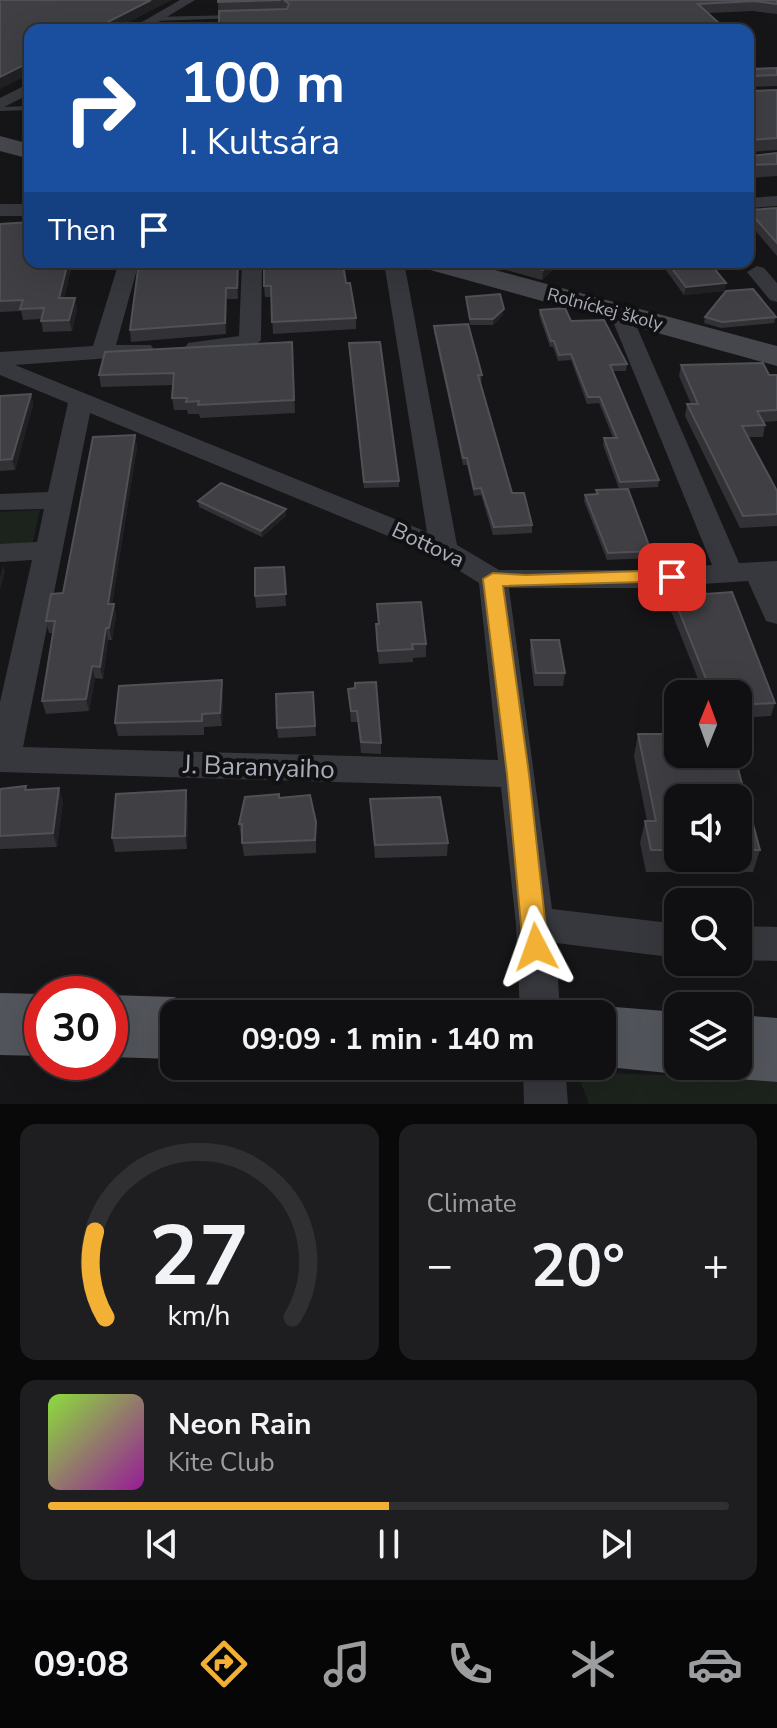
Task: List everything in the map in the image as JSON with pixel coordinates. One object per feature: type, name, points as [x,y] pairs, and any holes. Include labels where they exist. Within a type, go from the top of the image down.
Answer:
[{"type":"main road","points":[[0,143],[24,150]]},
{"type":"main road","name":"Roľníckej školy","points":[[455,268],[777,356]]},
{"type":"main road","points":[[128,1027],[160,1028]]},
{"type":"main road","points":[[616,1038],[664,1040]]},
{"type":"main road","points":[[752,1041],[777,1042]]},
{"type":"main road","points":[[752,1048],[777,1050]]},
{"type":"street","points":[[145,24],[189,0]]},
{"type":"street","points":[[0,106],[24,92]]},
{"type":"street","points":[[754,203],[777,201]]},
{"type":"street","points":[[0,210],[24,210]]},
{"type":"street","points":[[103,352],[127,268]]},
{"type":"street","points":[[0,359],[231,346],[250,340],[252,268]]},
{"type":"street","points":[[395,268],[444,549]]},
{"type":"street","points":[[757,272],[777,296]]},
{"type":"street","points":[[621,314],[729,572]]},
{"type":"street","name":"Bottova","points":[[0,367],[444,549],[493,579]]},
{"type":"street","points":[[2,759],[81,399]]},
{"type":"street","points":[[0,502],[59,500]]},
{"type":"street","points":[[0,553],[49,550]]},
{"type":"street","points":[[539,1000],[535,924],[493,579],[643,579],[768,570],[777,614]]},
{"type":"street","name":"J. Baranyaiho","points":[[2,759],[518,774]]},
{"type":"street","points":[[535,924],[664,939]]},
{"type":"street","points":[[752,943],[777,944]]},
{"type":"street","points":[[545,1080],[546,1104]]},
{"type":"lane","points":[[154,19],[241,17]]},
{"type":"lane","points":[[0,106],[24,108]]},
{"type":"shaded area","points":[[40,510],[32,545],[0,546],[0,512]]},
{"type":"shaded area","points":[[616,1073],[664,1075],[664,1080],[777,1079],[777,1104],[589,1104],[580,1080],[616,1080]]},
{"type":"building","points":[[0,0],[151,0],[104,24],[24,24],[24,65],[0,77]]},
{"type":"building","points":[[218,0],[281,0],[218,2]]},
{"type":"building","points":[[284,0],[777,0],[777,4],[754,1],[698,4],[720,24],[219,24],[219,11],[287,9],[289,4]]},
{"type":"building","points":[[777,68],[777,75],[754,76],[754,69]]},
{"type":"building","points":[[777,90],[777,138],[754,140],[754,91]]},
{"type":"building","points":[[777,153],[777,164],[754,165],[754,156]]},
{"type":"building","points":[[777,208],[777,243],[754,217],[754,210]]},
{"type":"building","points":[[24,222],[24,268],[66,268],[59,298],[75,298],[69,320],[41,321],[44,308],[20,309],[23,300],[0,301],[0,224]]},
{"type":"building","points":[[138,268],[238,268],[237,288],[226,288],[225,323],[130,330]]},
{"type":"building","points":[[264,268],[344,268],[346,283],[350,283],[356,318],[272,322],[271,286],[264,286]]},
{"type":"building","points":[[672,268],[714,268],[726,283],[686,287]]},
{"type":"building","points":[[753,289],[776,317],[722,322],[705,317],[726,291]]},
{"type":"building","points":[[500,294],[504,309],[493,319],[470,319],[466,297]]},
{"type":"building","points":[[565,308],[571,321],[604,320],[627,364],[610,365],[659,480],[620,482],[604,438],[617,438],[600,397],[588,397],[571,354],[559,355],[540,310]]},
{"type":"building","points":[[468,324],[482,375],[478,375],[512,493],[524,493],[532,525],[494,527],[481,488],[474,489],[467,458],[463,458],[434,326]]},
{"type":"building","points":[[292,342],[294,400],[198,405],[199,401],[186,402],[187,398],[172,398],[174,373],[99,375],[105,352]]},
{"type":"building","points":[[380,342],[399,481],[364,482],[349,343]]},
{"type":"building","points":[[763,363],[769,375],[777,375],[777,410],[757,411],[765,425],[742,426],[777,491],[777,514],[743,516],[687,404],[698,404],[681,365]]},
{"type":"building","points":[[31,394],[12,459],[0,460],[0,396]]},
{"type":"building","points":[[135,435],[108,604],[114,604],[109,628],[106,628],[100,667],[92,666],[86,699],[42,701],[55,621],[46,621],[51,594],[63,593],[93,437]]},
{"type":"building","points":[[221,483],[286,509],[261,531],[198,501]]},
{"type":"building","points":[[628,489],[651,551],[608,553],[585,495],[598,494],[596,490]]},
{"type":"building","points":[[284,567],[286,594],[255,596],[255,568]]},
{"type":"building","points":[[732,592],[775,703],[752,704],[752,680],[706,680],[672,593]]},
{"type":"building","points":[[421,602],[426,644],[412,644],[413,649],[378,651],[377,604]]},
{"type":"building","points":[[531,640],[559,640],[565,673],[536,673]]},
{"type":"building","points":[[222,680],[220,713],[202,714],[202,721],[115,723],[119,686]]},
{"type":"building","points":[[376,682],[381,743],[361,742],[357,711],[351,711],[348,689],[355,688],[355,683]]},
{"type":"building","points":[[313,692],[315,726],[277,728],[276,694]]},
{"type":"building","points":[[638,734],[664,734],[664,768],[738,768],[742,784],[664,784],[664,850],[651,850],[645,821],[656,821]]},
{"type":"building","points":[[26,786],[25,790],[59,788],[53,833],[0,836],[0,789]]},
{"type":"building","points":[[186,790],[185,836],[112,838],[116,794]]},
{"type":"building","points":[[279,794],[279,798],[310,795],[316,822],[315,840],[242,843],[242,824],[239,824],[245,797]]},
{"type":"building","points":[[440,797],[448,843],[375,845],[370,799]]},
{"type":"building","points":[[752,820],[760,850],[752,850]]},
{"type":"route","points":[[536,947],[493,579],[672,577]]}]
